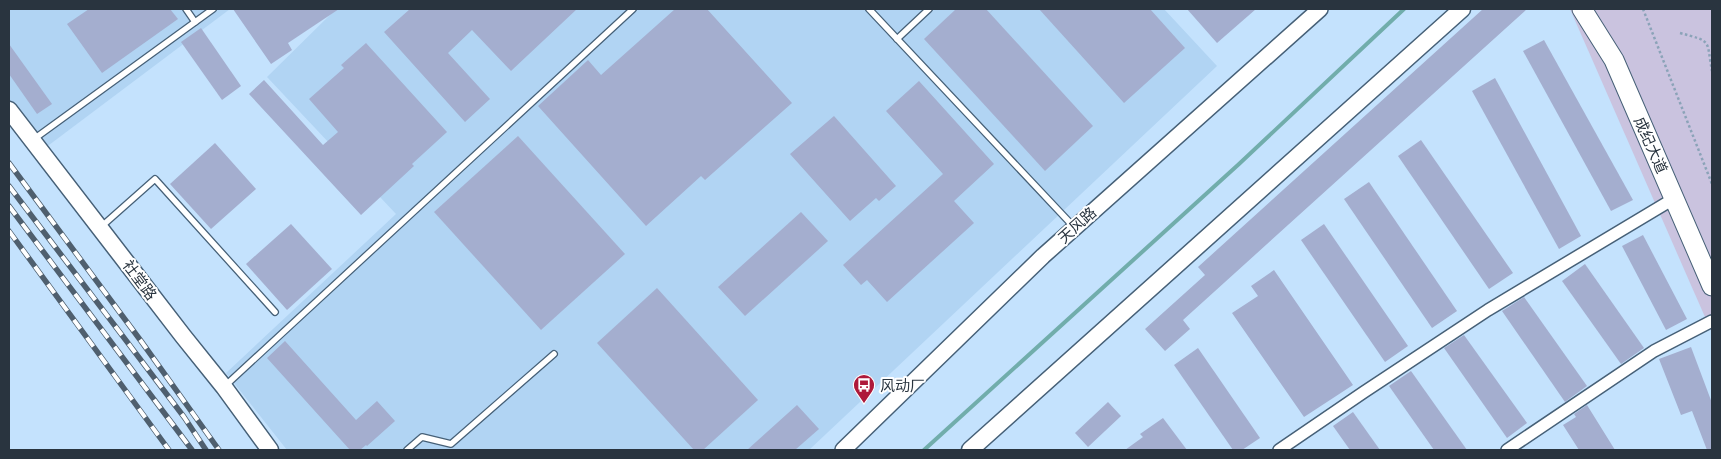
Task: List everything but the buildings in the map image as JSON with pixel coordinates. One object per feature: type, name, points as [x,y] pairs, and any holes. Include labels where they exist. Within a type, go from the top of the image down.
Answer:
[{"type":"main road","points":[[970,450],[1462,9]]},
{"type":"main road","name":"成纪大道","points":[[1582,9],[1614,60],[1712,286]]},
{"type":"main road","name":"社堂路","points":[[9,110],[224,387],[270,450]]},
{"type":"street","name":"天风路","points":[[843,450],[1074,227],[1320,9]]},
{"type":"street","points":[[1279,450],[1488,310],[1674,198]]},
{"type":"street","points":[[1507,450],[1654,351],[1712,320]]},
{"type":"lane","points":[[186,9],[195,22]]},
{"type":"lane","points":[[32,140],[213,9]]},
{"type":"lane","points":[[224,387],[632,9]]},
{"type":"lane","points":[[869,9],[1074,227]]},
{"type":"lane","points":[[897,39],[929,9]]},
{"type":"lane","points":[[100,228],[156,179],[276,312]]},
{"type":"lane","points":[[407,450],[422,437],[452,444],[554,354]]},
{"type":"path","points":[[1644,9],[1712,184]]},
{"type":"path","points":[[1680,33],[1703,39],[1709,47],[1712,71]]},
{"type":"shaded area","points":[[9,9],[230,9],[45,148],[9,99]]},
{"type":"shaded area","points":[[336,9],[1164,9],[1217,66],[809,450],[287,450],[226,373],[396,214],[267,77]]},
{"type":"shaded area","points":[[1570,9],[1712,9],[1712,333]]},
{"type":"waterway","points":[[924,450],[1239,164],[1404,9]]},
{"type":"railway","points":[[9,163],[219,450]]},
{"type":"railway","points":[[9,186],[184,417],[206,450]]},
{"type":"railway","points":[[9,206],[192,450]]},
{"type":"railway","points":[[9,231],[169,450]]},
{"type":"place","name":"风动厂","points":[[864,404]]}]
